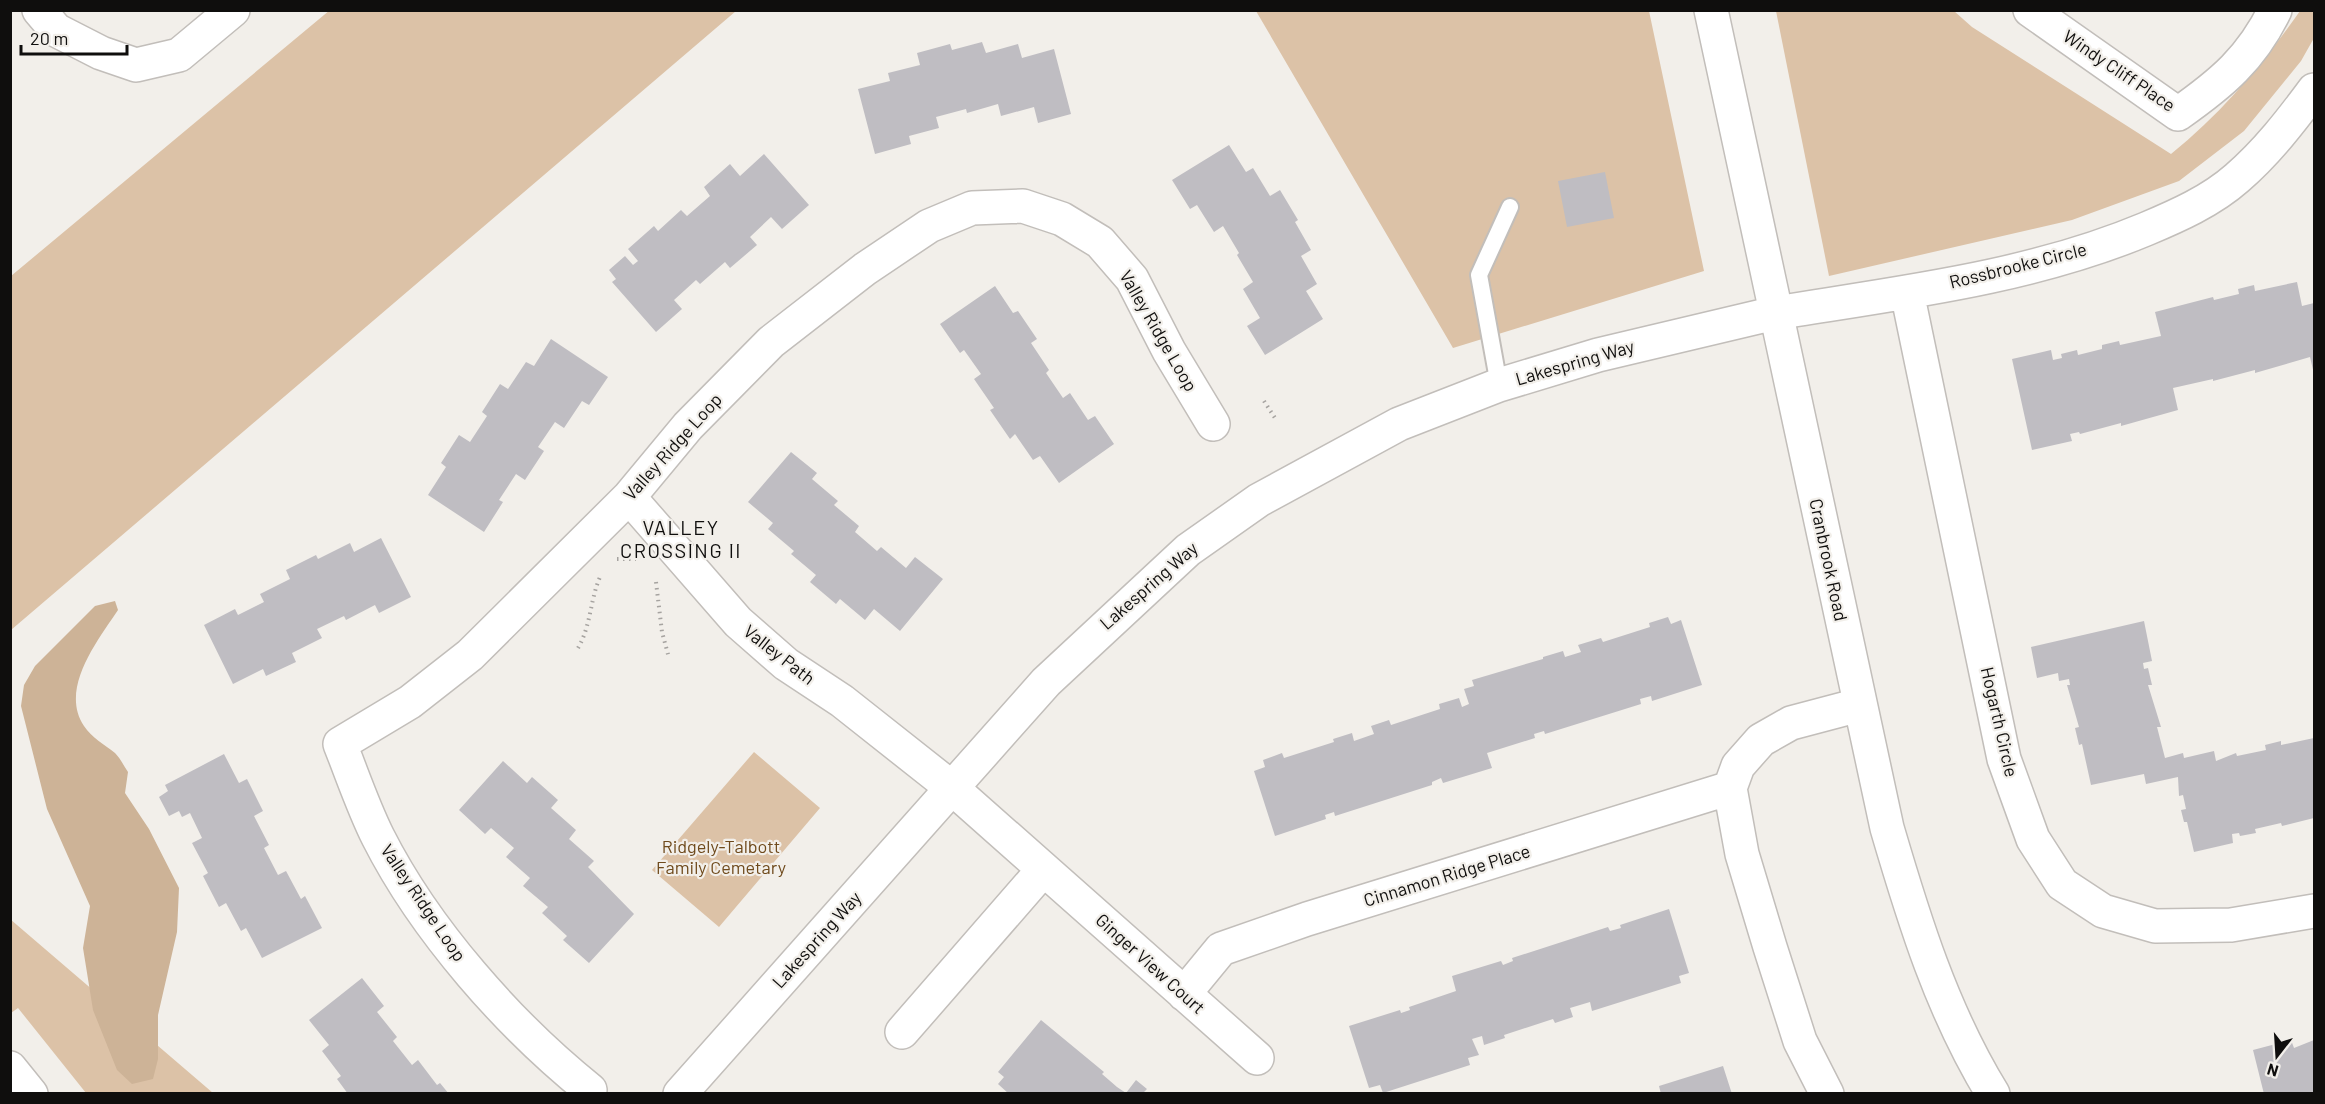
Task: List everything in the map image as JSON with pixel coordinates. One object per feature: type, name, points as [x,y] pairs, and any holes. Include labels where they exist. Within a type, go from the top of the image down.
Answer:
[{"type":"street","points":[[39,10],[56,30],[101,53],[136,65],[179,56],[233,10]]},
{"type":"street","name":"Cranbrook Road","points":[[1711,10],[1887,828],[1926,956],[1952,1018],[1993,1094]]},
{"type":"street","name":"Windy Cliff Place","points":[[2030,10],[2178,114],[2217,86],[2259,41],[2275,10]]},
{"type":"street","name":"Rossbrooke Circle","points":[[1775,313],[1907,292],[2043,264],[2120,240],[2181,214],[2236,179],[2281,134],[2314,90]]},
{"type":"street","name":"Valley Ridge Loop","points":[[590,1090],[492,1000],[427,916],[378,837],[340,744],[410,702],[470,655],[629,497],[688,426],[771,342],[874,263],[930,226],[972,208],[1023,206],[1062,219],[1100,242],[1132,279],[1169,351],[1213,424]]},
{"type":"street","name":"Hogarth Circle","points":[[1907,292],[2004,759],[2032,839],[2062,884],[2103,911],[2155,926],[2231,925],[2314,911]]},
{"type":"street","name":"Lakespring Way","points":[[680,1094],[1046,682],[1188,550],[1259,500],[1399,424],[1499,385],[1598,355],[1775,313]]},
{"type":"street","name":"Valley Path","points":[[629,497],[738,622],[786,664],[842,701],[952,788]]},
{"type":"street","points":[[1827,1094],[1800,1041],[1773,957],[1742,854],[1730,788],[1738,766],[1761,740],[1791,723],[1859,705]]},
{"type":"street","name":"Ginger View Court","points":[[952,788],[1257,1058]]},
{"type":"street","name":"Cinnamon Ridge Place","points":[[1184,994],[1221,949],[1307,919],[1730,788]]},
{"type":"street","points":[[902,1032],[1043,870]]},
{"type":"street","points":[[10,1068],[31,1094]]},
{"type":"lane","points":[[1499,385],[1479,275],[1510,207]]},
{"type":"path","points":[[1264,402],[1277,421]]},
{"type":"path","points":[[612,561],[623,557],[640,562]]},
{"type":"path","points":[[578,648],[586,634],[594,590],[604,569]]},
{"type":"path","points":[[652,573],[669,658]]},
{"type":"green space","points":[[330,10],[736,11],[11,630],[11,276]]},
{"type":"green space","points":[[1256,11],[1649,11],[1704,271],[1453,348]]},
{"type":"green space","points":[[1776,11],[1954,11],[1972,27],[2171,154],[2241,87],[2300,11],[2314,11],[2314,38],[2301,61],[2244,131],[2179,181],[2072,220],[1829,276]]},
{"type":"green space","name":"Ridgely-Talbott Family Cemetary","points":[[754,752],[820,808],[719,927],[652,870]]},
{"type":"green space","points":[[10,919],[213,1093],[86,1093],[18,1008],[11,1013]]},
{"type":"shaded area","points":[[115,601],[118,610],[92,650],[78,681],[77,712],[87,730],[115,753],[128,772],[125,793],[149,829],[179,888],[177,932],[158,1015],[158,1059],[153,1079],[132,1084],[117,1070],[93,1010],[83,948],[90,906],[47,809],[21,706],[24,685],[35,666],[95,606]]},
{"type":"building","points":[[982,42],[986,53],[1018,44],[1022,58],[1054,49],[1071,114],[1038,123],[1034,107],[1001,116],[998,104],[967,113],[966,109],[936,117],[939,128],[909,136],[911,144],[875,154],[858,89],[890,81],[888,73],[920,65],[917,53],[950,44],[952,50]]},
{"type":"building","points":[[1229,145],[1246,172],[1253,168],[1270,196],[1280,190],[1298,220],[1295,222],[1311,250],[1301,256],[1317,284],[1306,291],[1323,319],[1265,355],[1247,326],[1260,318],[1243,289],[1253,282],[1237,255],[1239,253],[1223,226],[1214,232],[1197,205],[1190,209],[1172,180]]},
{"type":"building","points":[[764,154],[809,205],[782,229],[771,217],[750,237],[757,245],[730,268],[725,262],[700,284],[696,280],[674,300],[682,309],[656,332],[612,282],[616,279],[609,270],[625,256],[633,265],[638,261],[628,249],[654,226],[658,231],[681,210],[687,216],[710,196],[704,187],[730,164],[740,176]]},
{"type":"building","points":[[1605,172],[1614,218],[1567,227],[1558,181]]},
{"type":"building","points":[[2297,282],[2302,306],[2314,303],[2314,374],[2310,357],[2255,373],[2255,370],[2173,388],[2178,410],[2121,426],[2121,423],[2080,434],[2079,432],[2070,434],[2072,441],[2032,450],[2012,359],[2051,350],[2053,360],[2062,358],[2061,354],[2077,350],[2078,355],[2102,349],[2102,345],[2119,341],[2120,345],[2161,336],[2155,312],[2213,297],[2214,300],[2239,294],[2238,289],[2254,285],[2255,291]]},
{"type":"building","points":[[995,286],[1013,313],[1018,311],[1037,339],[1031,343],[1049,370],[1046,373],[1063,398],[1070,393],[1088,420],[1095,416],[1114,444],[1059,483],[1040,456],[1033,460],[1015,434],[1010,439],[990,410],[994,408],[974,379],[981,374],[964,350],[960,353],[940,324]]},
{"type":"building","points":[[551,339],[608,377],[589,405],[582,401],[564,428],[555,422],[538,447],[544,451],[525,480],[516,474],[499,500],[503,502],[484,532],[428,495],[446,467],[441,463],[459,435],[470,442],[487,416],[482,412],[500,384],[508,389],[526,362],[534,366]]},
{"type":"building","points":[[791,452],[817,473],[812,479],[838,501],[834,505],[859,526],[855,532],[877,551],[881,547],[906,568],[915,557],[943,579],[900,631],[874,609],[865,620],[840,599],[836,604],[810,582],[816,575],[791,554],[794,551],[768,529],[773,523],[748,502]]},
{"type":"building","points":[[381,538],[411,597],[379,613],[375,605],[346,620],[344,616],[317,629],[322,638],[292,653],[296,662],[266,676],[263,669],[233,684],[204,625],[235,609],[238,615],[264,602],[260,594],[290,579],[286,570],[316,555],[318,559],[350,543],[354,552]]},
{"type":"building","points":[[1668,617],[1671,624],[1681,620],[1702,685],[1652,701],[1651,696],[1640,699],[1641,704],[1545,734],[1544,731],[1534,734],[1535,738],[1487,753],[1492,768],[1443,783],[1441,778],[1432,782],[1432,785],[1335,816],[1334,812],[1325,815],[1326,819],[1275,836],[1254,771],[1265,767],[1263,760],[1282,753],[1284,758],[1334,742],[1333,739],[1352,733],[1354,741],[1374,734],[1371,726],[1389,720],[1391,725],[1440,709],[1439,704],[1459,698],[1462,707],[1469,704],[1464,689],[1474,686],[1472,680],[1563,651],[1565,657],[1581,652],[1578,645],[1601,638],[1603,642],[1650,627],[1649,623]]},
{"type":"building","points":[[2144,621],[2152,661],[2143,663],[2144,669],[2148,668],[2152,685],[2148,685],[2161,727],[2157,727],[2165,758],[2183,753],[2184,758],[2214,751],[2216,761],[2236,753],[2237,756],[2266,750],[2265,745],[2281,741],[2281,745],[2314,738],[2314,818],[2282,826],[2281,823],[2255,829],[2256,833],[2240,836],[2239,833],[2232,834],[2233,843],[2194,852],[2187,822],[2184,822],[2181,810],[2186,809],[2183,795],[2179,796],[2178,777],[2146,784],[2144,774],[2091,785],[2082,744],[2079,745],[2075,728],[2079,727],[2067,685],[2070,685],[2069,679],[2059,681],[2058,673],[2037,678],[2031,647]]},
{"type":"building","points":[[224,754],[239,783],[247,779],[263,811],[254,816],[269,845],[264,848],[278,875],[286,871],[301,899],[305,896],[322,928],[262,958],[246,928],[241,931],[226,903],[219,907],[203,876],[208,873],[192,843],[202,838],[190,813],[182,817],[179,811],[169,816],[159,797],[168,791],[165,785]]},
{"type":"building","points":[[503,761],[527,783],[532,777],[558,800],[551,808],[576,830],[569,839],[594,861],[588,867],[634,914],[589,963],[563,940],[567,936],[542,913],[548,907],[523,886],[530,878],[506,857],[514,848],[491,828],[485,834],[459,810]]},
{"type":"building","points":[[1669,909],[1689,973],[1679,976],[1681,983],[1592,1011],[1590,1002],[1570,1008],[1573,1017],[1555,1023],[1553,1019],[1504,1035],[1505,1038],[1484,1045],[1482,1036],[1472,1039],[1479,1055],[1468,1058],[1470,1065],[1383,1093],[1380,1085],[1369,1088],[1349,1026],[1400,1010],[1401,1013],[1410,1010],[1409,1007],[1456,991],[1452,976],[1501,961],[1503,965],[1513,961],[1512,958],[1608,927],[1610,931],[1621,928],[1620,925]]},
{"type":"building","points":[[362,978],[384,1006],[377,1012],[397,1037],[393,1041],[412,1065],[418,1060],[437,1085],[440,1083],[449,1094],[348,1094],[337,1079],[341,1076],[322,1051],[329,1045],[309,1020]]},
{"type":"building","points":[[1041,1020],[1104,1072],[1102,1074],[1117,1087],[1126,1093],[1136,1080],[1147,1089],[1144,1092],[1147,1094],[1009,1094],[998,1084],[1004,1077],[998,1072]]},
{"type":"building","points":[[2291,1040],[2294,1048],[2314,1040],[2314,1094],[2264,1094],[2253,1050]]},
{"type":"building","points":[[1723,1066],[1732,1094],[1661,1094],[1659,1086]]},
{"type":"district","name":"VALLEY CROSSING II","points":[[681,540]]}]
